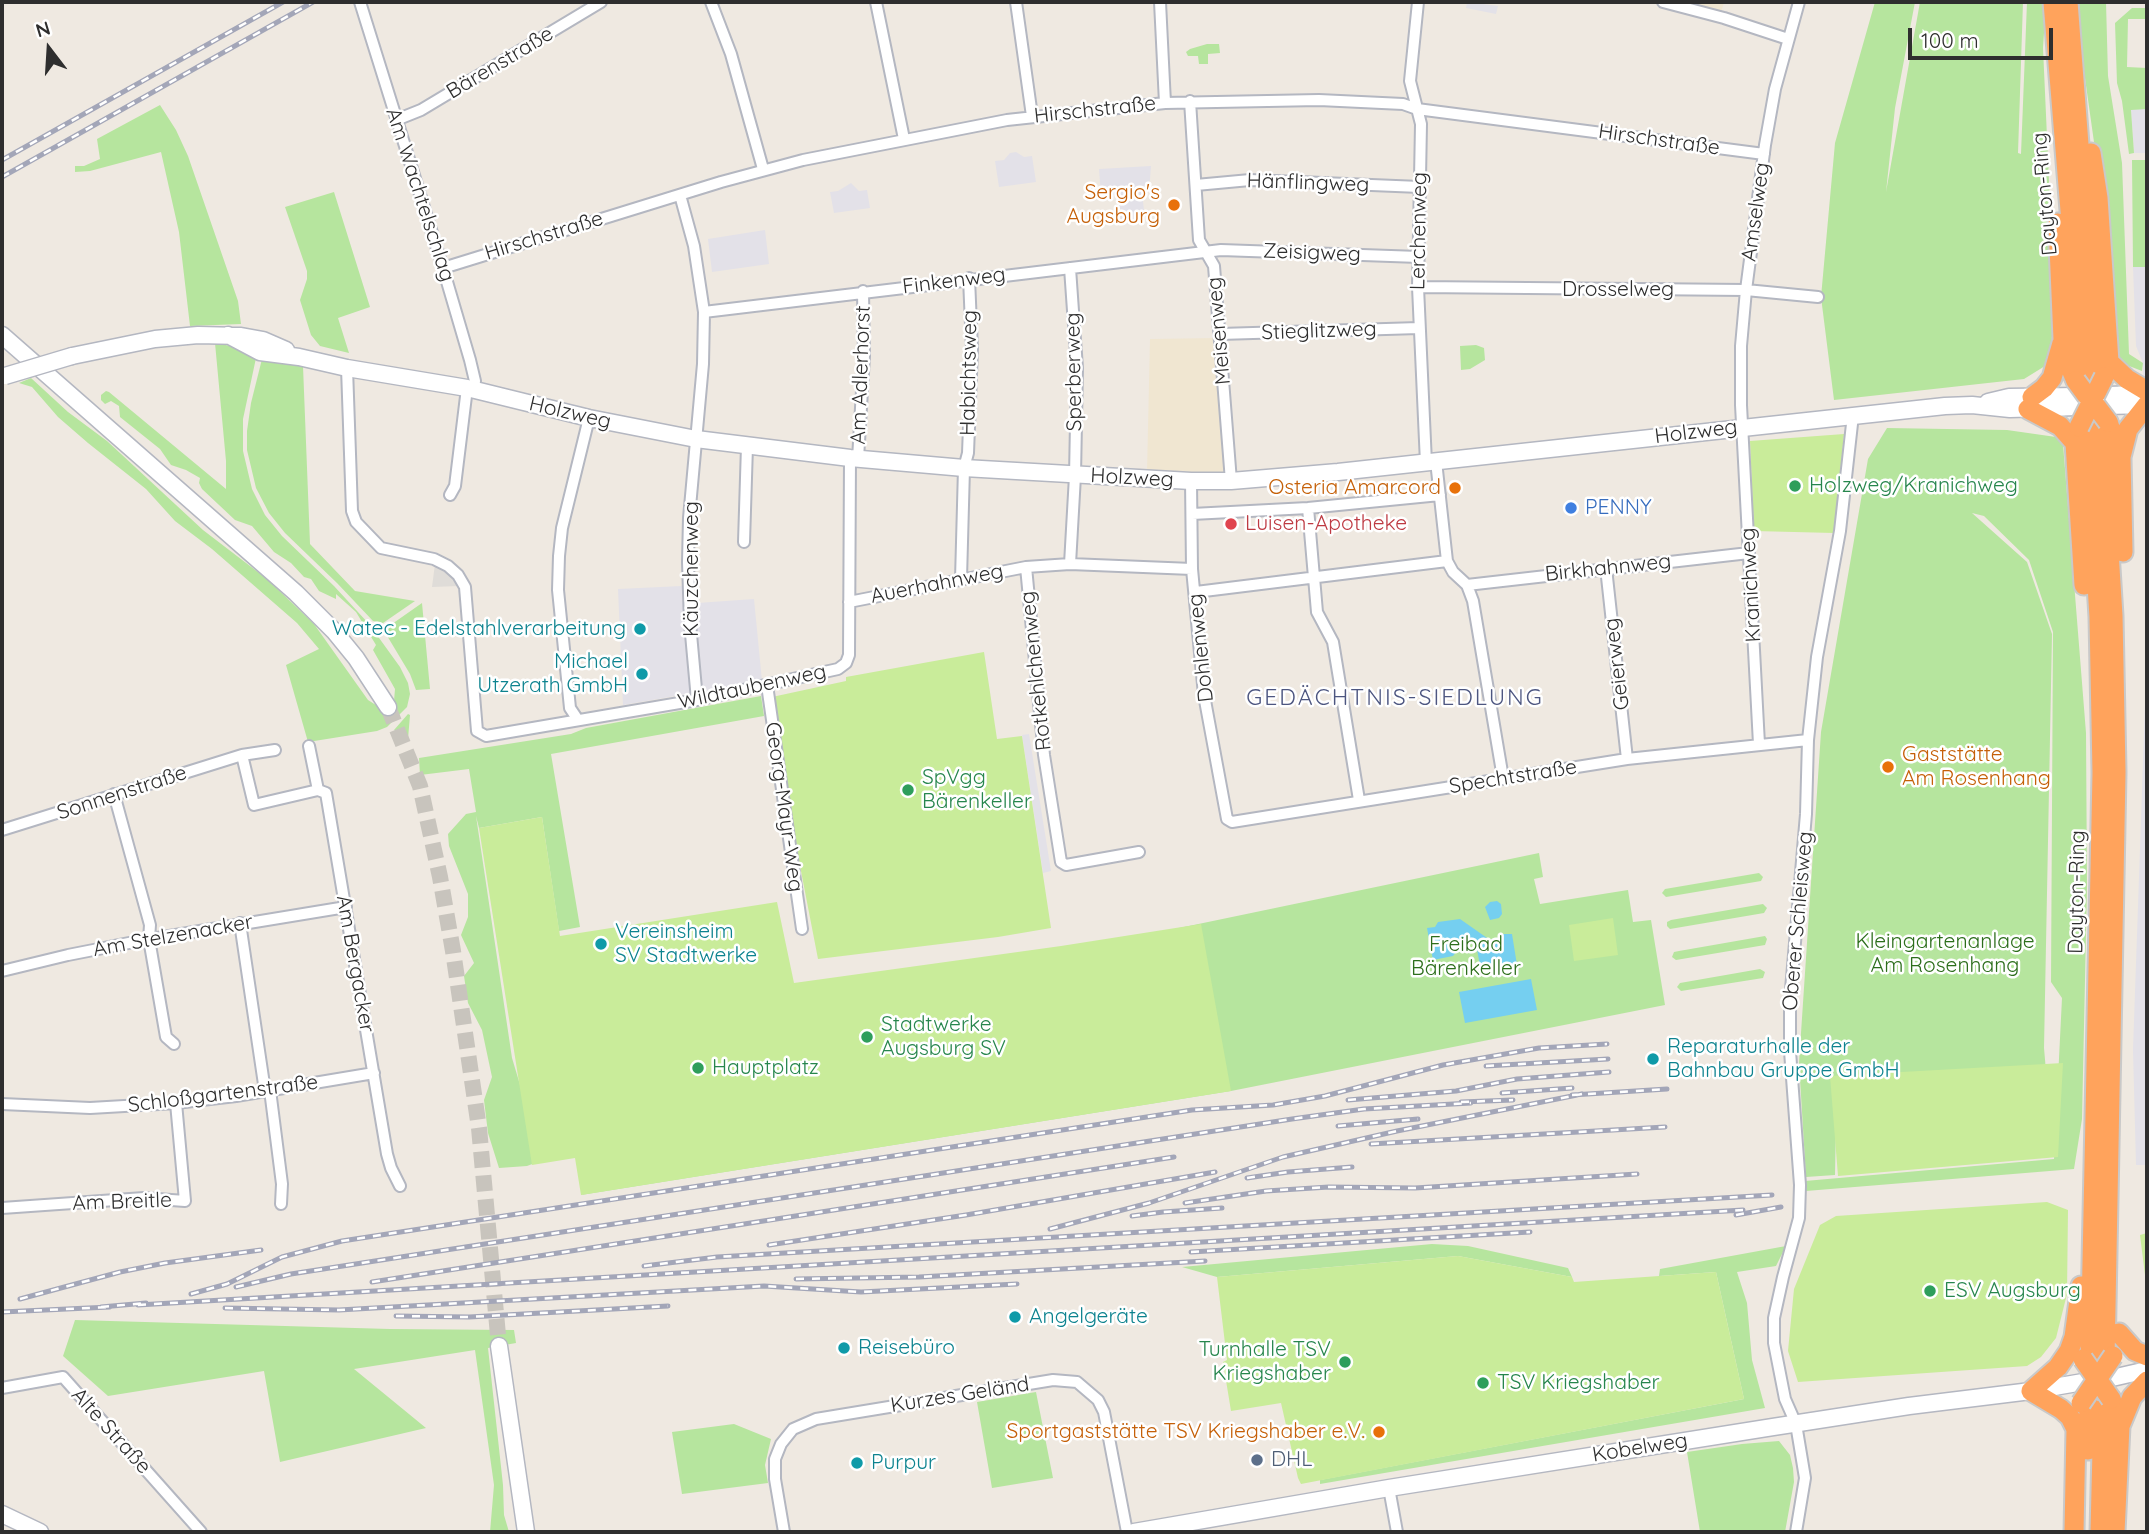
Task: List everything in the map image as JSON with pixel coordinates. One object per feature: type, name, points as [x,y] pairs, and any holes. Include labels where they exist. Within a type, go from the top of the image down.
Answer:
[{"type":"highway","name":"Dayton-Ring","points":[[2053,2],[2064,59],[2092,402],[2110,555],[2108,689],[2115,864],[2102,1167],[2098,1368]]},
{"type":"highway","name":"Dayton-Ring","points":[[2064,59],[2068,2]]},
{"type":"highway","points":[[2064,59],[2053,143],[2063,339],[2069,365],[2121,458]]},
{"type":"highway","points":[[2064,59],[2085,117],[2098,198],[2087,629],[2108,689]]},
{"type":"highway","points":[[2063,339],[2055,373],[2030,403],[2060,426],[2123,377],[2147,393]]},
{"type":"highway","points":[[2108,689],[2123,646],[2126,616],[2121,458],[2129,429],[2147,405]]},
{"type":"highway","points":[[2100,1532],[2096,1404],[2090,1387],[2119,1333],[2120,1224],[2102,1167]]},
{"type":"highway","points":[[2074,1532],[2076,1429],[2070,1417],[2061,1409],[2031,1391],[2058,1367],[2074,1337],[2081,1293],[2084,1221],[2102,1167]]},
{"type":"highway","points":[[2119,1333],[2135,1351],[2147,1356]]},
{"type":"highway","points":[[2074,1337],[2098,1368],[2086,1532]]},
{"type":"highway","points":[[2115,1532],[2120,1426],[2132,1397],[2147,1381]]},
{"type":"highway","points":[[2096,1404],[2120,1426]]},
{"type":"highway","points":[[2076,1429],[2096,1404]]},
{"type":"street","name":"Am Wachtelschlag","points":[[360,2],[473,370],[475,381],[470,389],[455,486],[450,495]]},
{"type":"street","name":"Bärenstraße","points":[[396,120],[421,110],[601,2]]},
{"type":"street","points":[[711,2],[731,54],[763,169]]},
{"type":"street","points":[[876,2],[904,139]]},
{"type":"street","points":[[1016,2],[1032,116]]},
{"type":"street","points":[[1160,2],[1165,103]]},
{"type":"street","name":"Lerchenweg","points":[[1418,2],[1410,81],[1421,124],[1419,328],[1431,462],[1440,495],[1447,561]]},
{"type":"street","points":[[1663,2],[1788,39]]},
{"type":"street","name":"Amselweg","points":[[1742,427],[1741,346],[1745,290],[1775,89],[1800,2]]},
{"type":"street","name":"Hirschstraße","points":[[443,268],[763,169],[904,139],[1032,116],[1165,103],[1319,100],[1403,104],[1417,109],[1764,154]]},
{"type":"street","name":"Meisenweg","points":[[1190,102],[1199,240],[1214,266],[1231,481]]},
{"type":"street","name":"Hänflingweg","points":[[1196,185],[1250,180],[1420,187]]},
{"type":"street","name":"Käuzchenweg","points":[[680,195],[694,246],[704,312],[703,364],[688,562],[697,700]]},
{"type":"street","name":"Zeisigweg","points":[[1205,251],[1419,257]]},
{"type":"street","name":"Finkenweg","points":[[704,312],[1205,251]]},
{"type":"street","name":"Sperberweg","points":[[1070,268],[1077,368],[1070,564]]},
{"type":"street","name":"Habichtsweg","points":[[961,579],[964,468],[968,453],[972,349],[969,278]]},
{"type":"street","name":"Drosselweg","points":[[1418,288],[1745,290],[1818,297]]},
{"type":"street","name":"Am Adlerhorst","points":[[854,458],[864,356],[863,291]]},
{"type":"street","name":"Stieglitzweg","points":[[1220,334],[1419,328]]},
{"type":"street","points":[[2,335],[296,593],[334,631],[356,658],[387,707]]},
{"type":"street","name":"Holzweg","points":[[3,376],[72,356],[155,339],[222,335],[260,352],[470,389],[589,418],[696,439],[964,468],[1191,481],[1231,481],[1431,462],[1853,415],[1972,405],[2092,402],[2147,405]]},
{"type":"street","name":"Wildtaubenweg","points":[[347,368],[352,511],[356,522],[381,548],[434,559],[458,575],[465,587],[477,731],[486,736],[697,700],[838,669],[846,663],[849,654],[854,458]]},
{"type":"street","name":"Holzweg","points":[[2092,402],[2147,393]]},
{"type":"street","name":"Oberer Schleisweg","points":[[1796,1532],[1805,1478],[1796,1423],[1785,1399],[1774,1343],[1774,1318],[1800,1218],[1790,1051],[1790,1001],[1807,814],[1808,740],[1817,657],[1840,531],[1853,415]]},
{"type":"street","points":[[578,720],[570,710],[558,590],[559,556],[562,528],[589,418]]},
{"type":"street","name":"Kranichweg","points":[[1742,427],[1759,744]]},
{"type":"street","points":[[744,542],[747,446]]},
{"type":"street","name":"Dohlenweg","points":[[1191,481],[1192,569],[1204,695],[1224,813]]},
{"type":"street","name":"Holzweg","points":[[1192,514],[1308,508],[1440,495]]},
{"type":"street","points":[[1308,508],[1317,612],[1333,642],[1359,800]]},
{"type":"street","name":"Birkhahnweg","points":[[1467,585],[1749,553]]},
{"type":"street","points":[[1196,592],[1447,561],[1453,572],[1467,585],[1473,601],[1503,778]]},
{"type":"street","name":"Auerhahnweg","points":[[849,602],[1026,567],[1070,564],[1192,569]]},
{"type":"street","name":"Rotkehlchenweg","points":[[1026,567],[1044,755],[1061,862],[1066,865],[1139,852]]},
{"type":"street","name":"Geierweg","points":[[1606,568],[1628,759]]},
{"type":"street","name":"Georg-Mayr-Weg","points":[[766,685],[802,929]]},
{"type":"street","name":"Spechtstraße","points":[[1224,813],[1227,820],[1232,822],[1628,759],[1808,740]]},
{"type":"street","name":"Am Bergacker","points":[[309,746],[318,790],[326,793],[389,1161],[400,1186]]},
{"type":"street","name":"Sonnenstraße","points":[[2,830],[242,755],[275,750]]},
{"type":"street","points":[[242,755],[254,805],[318,790]]},
{"type":"street","points":[[114,794],[150,925],[149,939],[166,1037],[174,1044]]},
{"type":"street","name":"Am Stelzenacker","points":[[2,971],[149,939],[346,906]]},
{"type":"street","points":[[240,923],[282,1184],[281,1204]]},
{"type":"street","name":"Schloßgartenstraße","points":[[2,1104],[71,1107],[176,1103],[374,1073]]},
{"type":"street","name":"Am Breitle","points":[[2,1209],[144,1198],[186,1200],[176,1103]]},
{"type":"street","points":[[499,1346],[526,1532]]},
{"type":"street","name":"Kobelweg","points":[[1134,1532],[1796,1423],[2031,1391],[2098,1368],[2147,1370]]},
{"type":"street","name":"Alte Straße","points":[[2,1388],[63,1377],[201,1532]]},
{"type":"street","name":"Kurzes Geländ","points":[[784,1532],[775,1479],[775,1459],[780,1444],[793,1429],[816,1419],[1053,1380],[1077,1382],[1098,1401],[1104,1412],[1127,1532]]},
{"type":"street","points":[[1389,1488],[1397,1532]]},
{"type":"street","points":[[519,1493],[520,1532]]},
{"type":"street","points":[[519,1493],[531,1532]]},
{"type":"street","points":[[2,1514],[40,1532]]},
{"type":"shaded area","points":[[1467,2],[1498,6],[1496,14],[1466,8]]},
{"type":"shaded area","points":[[1680,2],[1724,2],[1721,13]]},
{"type":"shaded area","points":[[2131,109],[2147,109],[2147,153],[2134,153]]},
{"type":"shaded area","points":[[1016,152],[1024,157],[1032,156],[1036,182],[999,187],[995,161],[1004,160],[1010,153]]},
{"type":"shaded area","points":[[1151,166],[1149,192],[1142,193],[1145,219],[1121,222],[1118,195],[1101,196],[1099,169]]},
{"type":"shaded area","points":[[851,183],[859,191],[867,190],[870,208],[834,213],[830,192],[838,191]]},
{"type":"shaded area","points":[[765,230],[769,264],[712,272],[708,239]]},
{"type":"shaded area","points":[[2133,267],[2147,267],[2147,550],[2143,363],[2136,346]]},
{"type":"shaded area","points":[[1217,338],[1224,473],[1147,472],[1150,339]]},
{"type":"shaded area","points":[[435,564],[448,570],[459,586],[432,587]]},
{"type":"shaded area","points":[[682,586],[683,604],[754,599],[762,681],[623,705],[618,589]]},
{"type":"shaded area","points":[[2147,646],[2147,1165],[2136,1165],[2133,1050]]},
{"type":"shaded area","points":[[1029,734],[1051,871],[1043,873],[1022,735]]},
{"type":"green space","points":[[1875,2],[1915,2],[1895,108],[1886,192],[1920,2],[2023,2],[2018,153],[2021,154],[2027,2],[2046,2],[2043,48],[2054,293],[2051,357],[2045,366],[2024,379],[1834,400],[1821,297],[1835,143]]},
{"type":"green space","points":[[2079,2],[2106,2],[2108,76],[2122,163],[2129,354],[2143,363],[2142,371],[2124,364],[2115,356],[2105,220],[2082,57]]},
{"type":"green space","points":[[2132,8],[2147,8],[2147,19],[2128,19],[2127,67],[2147,68],[2147,109],[2131,110],[2134,153],[2129,154],[2117,83],[2115,23]]},
{"type":"green space","points":[[1219,44],[1220,53],[1208,54],[1208,64],[1199,64],[1198,56],[1188,56],[1186,52],[1190,49]]},
{"type":"green space","points":[[160,105],[188,156],[238,301],[241,324],[190,326],[179,232],[161,152],[90,171],[75,172],[75,166],[84,166],[100,159],[97,139]]},
{"type":"green space","points":[[2132,160],[2147,160],[2147,267],[2133,267]]},
{"type":"green space","points":[[334,192],[370,307],[338,318],[349,353],[320,346],[311,335],[300,300],[307,271],[285,207]]},
{"type":"green space","points":[[215,343],[236,347],[256,358],[243,419],[243,451],[252,489],[265,515],[282,536],[369,624],[400,667],[408,683],[410,694],[407,707],[387,727],[308,742],[286,665],[319,649],[297,623],[212,549],[175,521],[146,489],[58,417],[32,387],[19,383],[31,378],[68,412],[107,441],[203,530],[267,579],[314,624],[368,700],[379,707],[387,707],[394,701],[395,689],[373,650],[376,645],[356,612],[336,594],[336,599],[319,591],[311,579],[304,577],[291,563],[274,552],[252,526],[235,520],[202,489],[200,478],[171,465],[160,449],[120,417],[119,406],[111,401],[105,404],[101,400],[101,395],[109,392],[226,489],[226,461]]},
{"type":"green space","points":[[1476,345],[1484,348],[1485,360],[1470,369],[1461,370],[1460,346]]},
{"type":"green space","points":[[262,359],[303,366],[310,544],[355,591],[415,601],[383,623],[373,621],[285,533],[269,513],[256,488],[247,450],[247,431]]},
{"type":"green space","name":"Kleingartenanlage Am Rosenhang","points":[[1887,428],[2007,430],[2056,437],[2063,444],[2086,733],[2087,887],[2082,1119],[2074,1169],[1806,1191],[1805,1181],[2054,1159],[2062,998],[2051,982],[2053,632],[2029,560],[1984,516],[1972,513],[2027,562],[2052,634],[2044,1048],[2046,1071],[1836,1120],[1835,1175],[1806,1177],[1799,1063],[1821,732],[1868,459]]},
{"type":"green space","name":"Holzweg/Kranichweg","points":[[1844,434],[1834,533],[1754,531],[1750,441]]},
{"type":"green space","points":[[422,603],[430,689],[416,690],[410,674],[386,634],[392,624]]},
{"type":"green space","name":"SpVgg Bärenkeller","points":[[984,652],[997,739],[1022,736],[1051,928],[818,959],[772,697],[846,681],[846,677]]},
{"type":"green space","points":[[761,696],[764,716],[551,754],[580,927],[559,931],[542,817],[479,828],[476,816],[512,1058],[524,1098],[548,1158],[527,1166],[499,1168],[488,1133],[484,1100],[492,1077],[482,1030],[468,1003],[464,976],[474,963],[461,935],[468,917],[468,894],[449,846],[448,834],[466,814],[476,812],[469,769],[420,775],[419,758],[571,734],[586,728]]},
{"type":"green space","points":[[410,715],[408,739],[394,730]]},
{"type":"green space","name":"Stadtwerke Augsburg SV","points":[[542,817],[560,936],[777,902],[794,983],[1201,924],[1231,1091],[581,1195],[575,1158],[532,1165],[479,828]]},
{"type":"green space","name":"Freibad Bärenkeller","points":[[1539,853],[1543,877],[1534,879],[1540,904],[1628,890],[1633,922],[1651,920],[1665,1005],[1231,1091],[581,1195],[1160,932]]},
{"type":"green space","points":[[1759,873],[1763,877],[1761,881],[1666,897],[1662,893],[1665,889]]},
{"type":"green space","points":[[1763,904],[1767,908],[1764,913],[1670,929],[1667,926],[1667,922],[1671,920]]},
{"type":"green space","points":[[1613,918],[1618,955],[1574,961],[1569,925]]},
{"type":"green space","points":[[1765,936],[1765,945],[1676,960],[1672,957],[1674,952]]},
{"type":"green space","points":[[1760,969],[1765,972],[1763,978],[1681,991],[1677,987],[1680,983]]},
{"type":"green space","points":[[2063,1063],[2058,1157],[1838,1176],[1830,1076]]},
{"type":"green space","name":"ESV Augsburg","points":[[2047,1202],[2068,1210],[2067,1294],[2056,1338],[2041,1357],[2027,1366],[1798,1382],[1788,1351],[1794,1289],[1820,1225],[1836,1216]]},
{"type":"green space","points":[[2147,1233],[2147,1291],[2140,1235]]},
{"type":"green space","points":[[1432,1244],[1468,1246],[1568,1268],[1572,1277],[1458,1256],[1217,1277],[1182,1267]]},
{"type":"green space","points":[[1786,1246],[1776,1266],[1737,1272],[1747,1303],[1752,1360],[1765,1408],[1320,1484],[1320,1480],[1744,1399],[1716,1272],[1659,1276],[1660,1269]]},
{"type":"green space","name":"TSV Kriegshaber","points":[[1458,1256],[1572,1277],[1574,1282],[1716,1272],[1744,1399],[1301,1484],[1281,1403],[1231,1411],[1223,1362],[1227,1360],[1217,1277]]},
{"type":"green space","points":[[75,1320],[514,1330],[516,1343],[488,1348],[504,1515],[509,1532],[490,1532],[494,1485],[475,1350],[354,1369],[426,1428],[280,1462],[264,1371],[108,1396],[63,1356]]},
{"type":"green space","points":[[1036,1392],[1053,1478],[992,1488],[977,1402]]},
{"type":"green space","points":[[734,1424],[771,1439],[765,1465],[768,1483],[682,1494],[672,1432]]},
{"type":"green space","points":[[1779,1441],[1790,1455],[1794,1482],[1785,1532],[1700,1532],[1687,1452]]},
{"type":"water","points":[[1497,901],[1501,904],[1502,914],[1499,918],[1490,920],[1485,907],[1490,902]]},
{"type":"water","points":[[1460,919],[1490,940],[1500,938],[1500,934],[1512,934],[1517,965],[1481,971],[1476,944],[1467,938],[1453,956],[1433,960],[1427,928],[1435,927],[1438,922]]},
{"type":"water","points":[[1531,979],[1537,1010],[1465,1023],[1459,992]]},
{"type":"tunnel","points":[[388,707],[420,786],[453,951],[479,1128],[499,1346]]},
{"type":"railway","points":[[2,160],[283,2]]},
{"type":"railway","points":[[2,177],[313,2]]},
{"type":"railway","points":[[191,1294],[227,1284],[282,1257],[342,1241],[1192,1110],[1273,1105],[1325,1096],[1443,1065],[1539,1048],[1607,1044]]},
{"type":"railway","points":[[1486,1066],[1608,1059]]},
{"type":"railway","points":[[1348,1100],[1456,1091],[1517,1079],[1609,1072]]},
{"type":"railway","points":[[1502,1093],[1572,1088]]},
{"type":"railway","points":[[1572,1095],[1667,1089]]},
{"type":"railway","points":[[1050,1229],[1149,1203],[1283,1157],[1582,1094]]},
{"type":"railway","points":[[1461,1102],[1513,1100]]},
{"type":"railway","points":[[236,1287],[291,1274],[1292,1119],[1364,1109],[1471,1103]]},
{"type":"railway","points":[[1338,1126],[1418,1119]]},
{"type":"railway","points":[[1371,1144],[1665,1127]]},
{"type":"railway","points":[[372,1282],[1174,1157]]},
{"type":"railway","points":[[1247,1178],[1352,1167]]},
{"type":"railway","points":[[769,1245],[966,1215],[1215,1172]]},
{"type":"railway","points":[[1185,1203],[1266,1191],[1329,1187],[1415,1188],[1637,1174]]},
{"type":"railway","points":[[644,1266],[717,1257],[1772,1195]]},
{"type":"railway","points":[[1736,1215],[1781,1207]]},
{"type":"railway","points":[[1132,1216],[1222,1208]]},
{"type":"railway","points":[[138,1305],[1743,1210]]},
{"type":"railway","points":[[1191,1252],[1530,1232]]},
{"type":"railway","points":[[20,1299],[120,1272],[261,1250]]},
{"type":"railway","points":[[796,1279],[919,1277],[1205,1261]]},
{"type":"railway","points":[[225,1308],[339,1310],[764,1286],[861,1292],[1017,1284]]},
{"type":"railway","points":[[101,1307],[146,1303]]},
{"type":"railway","points":[[396,1316],[469,1317],[668,1306]]},
{"type":"railway","points":[[2,1312],[110,1307]]},
{"type":"place","name":"Sergio's Augsburg","points":[[1174,205]]},
{"type":"place","name":"Holzweg/Kranichweg","points":[[1795,486]]},
{"type":"place","name":"Osteria Amarcord","points":[[1455,488]]},
{"type":"place","name":"PENNY","points":[[1571,508]]},
{"type":"place","name":"Luisen-Apotheke","points":[[1231,524]]},
{"type":"place","name":"Watec - Edelstahlverarbeitung","points":[[640,629]]},
{"type":"place","name":"Michael Utzerath GmbH","points":[[642,674]]},
{"type":"place","name":"Gaststätte Am Rosenhang","points":[[1888,767]]},
{"type":"place","name":"SpVgg Bärenkeller","points":[[908,790]]},
{"type":"place","name":"Vereinsheim SV Stadtwerke","points":[[601,944]]},
{"type":"place","name":"Stadtwerke Augsburg SV","points":[[867,1037]]},
{"type":"place","name":"Reparaturhalle der Bahnbau Gruppe GmbH","points":[[1653,1059]]},
{"type":"place","name":"Hauptplatz","points":[[698,1068]]},
{"type":"place","name":"ESV Augsburg","points":[[1930,1291]]},
{"type":"place","name":"Angelgeräte","points":[[1015,1317]]},
{"type":"place","name":"Reisebüro","points":[[844,1348]]},
{"type":"place","name":"Turnhalle TSV Kriegshaber","points":[[1345,1362]]},
{"type":"place","name":"TSV Kriegshaber","points":[[1483,1383]]},
{"type":"place","name":"Sportgaststätte TSV Kriegshaber e.V.","points":[[1379,1432]]},
{"type":"place","name":"DHL","points":[[1257,1460]]},
{"type":"place","name":"Purpur","points":[[857,1463]]},
{"type":"district","name":"GEDÄCHTNIS-SIEDLUNG","points":[[1395,698]]}]
